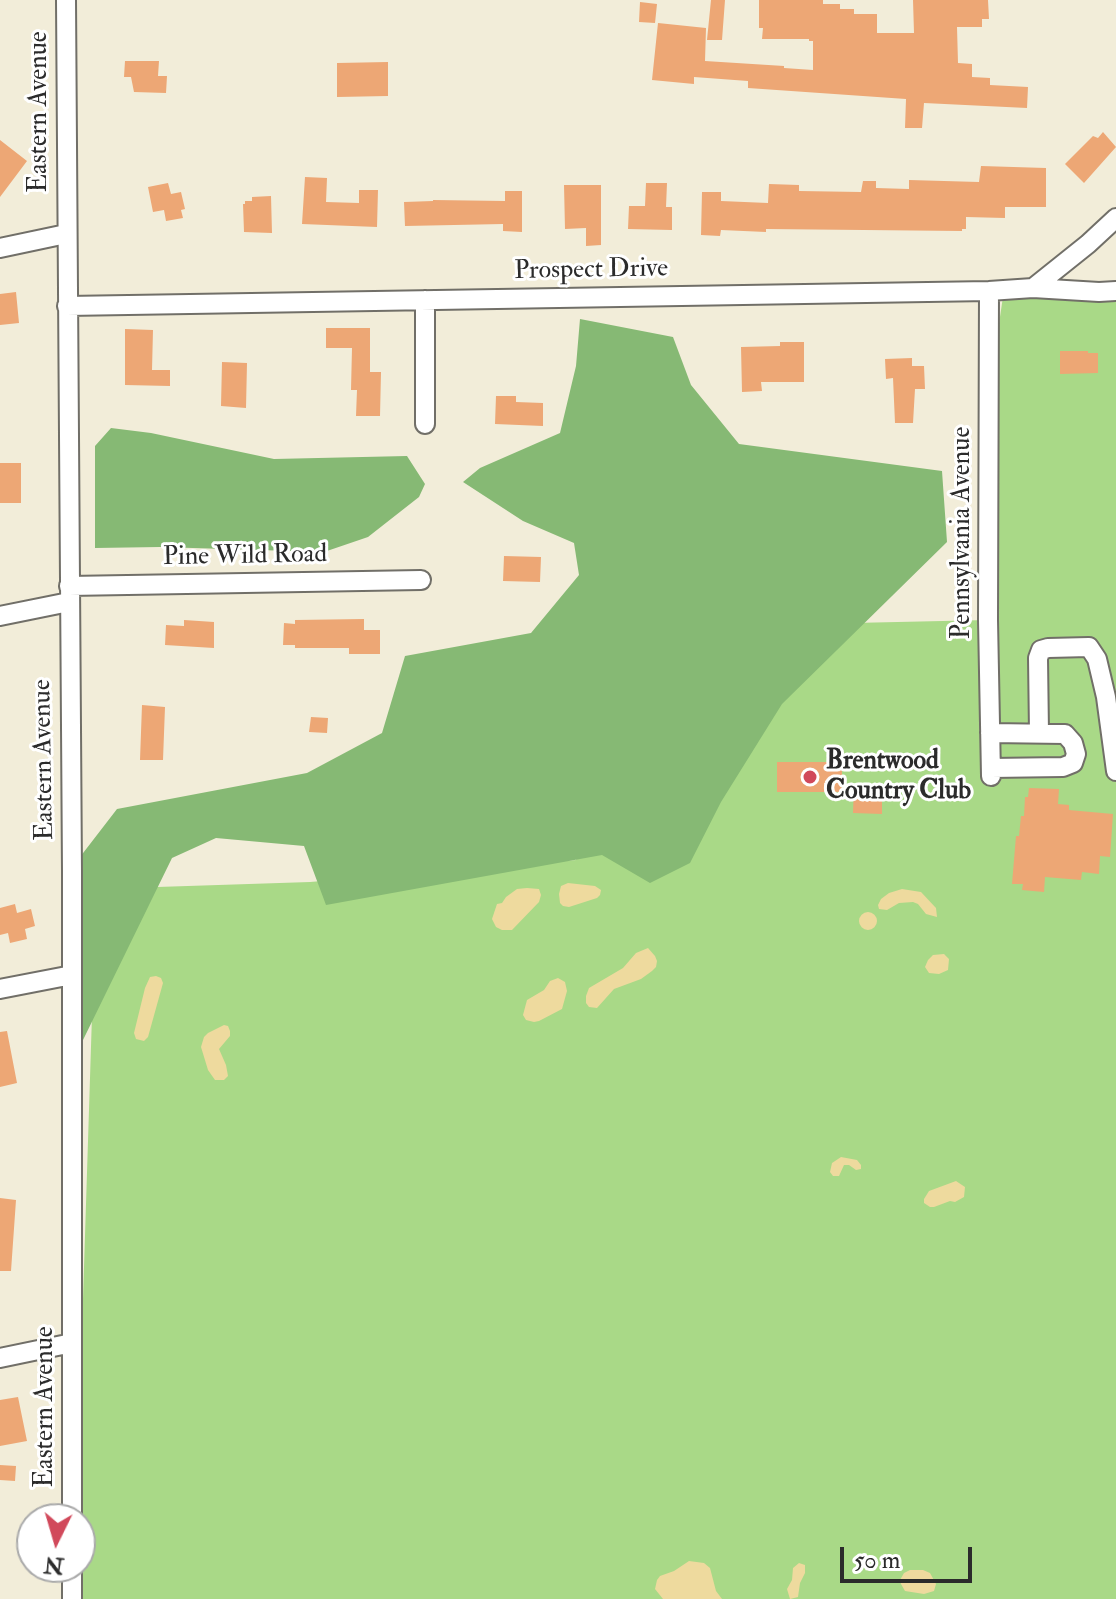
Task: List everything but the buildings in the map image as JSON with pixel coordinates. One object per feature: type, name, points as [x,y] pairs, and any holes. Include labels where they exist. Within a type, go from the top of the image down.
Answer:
[{"type":"street","name":"Eastern Avenue","points":[[66,0],[72,1503]]},
{"type":"street","points":[[1033,288],[1116,218]]},
{"type":"street","points":[[0,248],[66,234]]},
{"type":"street","name":"Prospect Drive","points":[[67,306],[1033,288],[1116,291]]},
{"type":"street","name":"Pennsylvania Avenue","points":[[989,291],[991,772],[1054,768],[1073,763],[1076,754],[1073,743],[1065,734],[1039,733]]},
{"type":"street","points":[[425,300],[425,424]]},
{"type":"street","name":"Pine Wild Road","points":[[0,616],[69,594],[421,580]]},
{"type":"street","points":[[990,733],[1039,733],[1038,658],[1041,650],[1089,647],[1097,659],[1106,697],[1116,771]]},
{"type":"street","points":[[0,989],[72,975]]},
{"type":"street","points":[[0,1358],[72,1343]]},
{"type":"green space","name":"Brentwood Country Club","points":[[1004,290],[1116,294],[1116,1599],[73,1599],[76,1583],[96,1583],[96,1503],[77,1503],[96,889],[310,882],[576,860],[603,734],[807,624],[988,620],[989,391]]},
{"type":"green space","points":[[580,319],[673,337],[691,385],[739,444],[942,471],[947,542],[782,704],[721,802],[690,863],[650,883],[602,855],[326,905],[304,846],[216,838],[172,858],[83,1040],[80,857],[117,809],[307,773],[382,733],[405,656],[531,633],[579,575],[574,543],[523,521],[463,482],[480,468],[560,433],[576,366]]},
{"type":"green space","points":[[111,428],[151,433],[274,459],[407,456],[425,484],[419,497],[368,537],[324,552],[95,548],[95,446]]},
{"type":"sand","points":[[568,883],[595,886],[601,890],[600,895],[569,907],[563,906],[559,894],[561,886]]},
{"type":"sand","points":[[517,889],[539,889],[539,902],[512,930],[496,927],[492,919],[497,904]]},
{"type":"sand","points":[[902,889],[921,892],[936,908],[937,917],[926,914],[913,902],[899,903],[887,910],[879,909],[881,899]]},
{"type":"sand","points":[[864,912],[872,912],[877,921],[875,928],[864,930],[859,925],[859,917]]},
{"type":"sand","points":[[648,948],[657,961],[652,971],[641,979],[614,989],[597,1008],[589,1007],[586,996],[589,988],[623,968],[636,953]]},
{"type":"sand","points":[[944,954],[949,959],[948,970],[939,974],[929,973],[925,967],[928,960],[933,955]]},
{"type":"sand","points":[[156,976],[163,983],[148,1037],[144,1041],[136,1039],[134,1033],[145,988],[150,977]]},
{"type":"sand","points":[[558,978],[565,982],[567,991],[562,1009],[539,1021],[526,1020],[523,1015],[527,1000]]},
{"type":"sand","points":[[228,1026],[230,1036],[219,1049],[228,1076],[224,1080],[215,1080],[208,1070],[201,1047],[208,1033]]},
{"type":"sand","points":[[841,1157],[857,1160],[861,1169],[844,1165],[839,1176],[833,1176],[830,1172],[832,1163]]},
{"type":"sand","points":[[956,1181],[965,1187],[964,1197],[934,1207],[924,1203],[929,1191]]},
{"type":"sand","points":[[689,1561],[704,1563],[710,1568],[716,1591],[722,1599],[663,1599],[655,1589],[657,1580]]},
{"type":"sand","points":[[799,1563],[805,1565],[805,1573],[798,1597],[790,1599],[787,1589],[793,1568]]},
{"type":"sand","points":[[910,1570],[930,1573],[936,1584],[934,1591],[924,1594],[905,1591],[900,1580]]},
{"type":"place","name":"Brentwood Country Club","points":[[810,777]]}]
